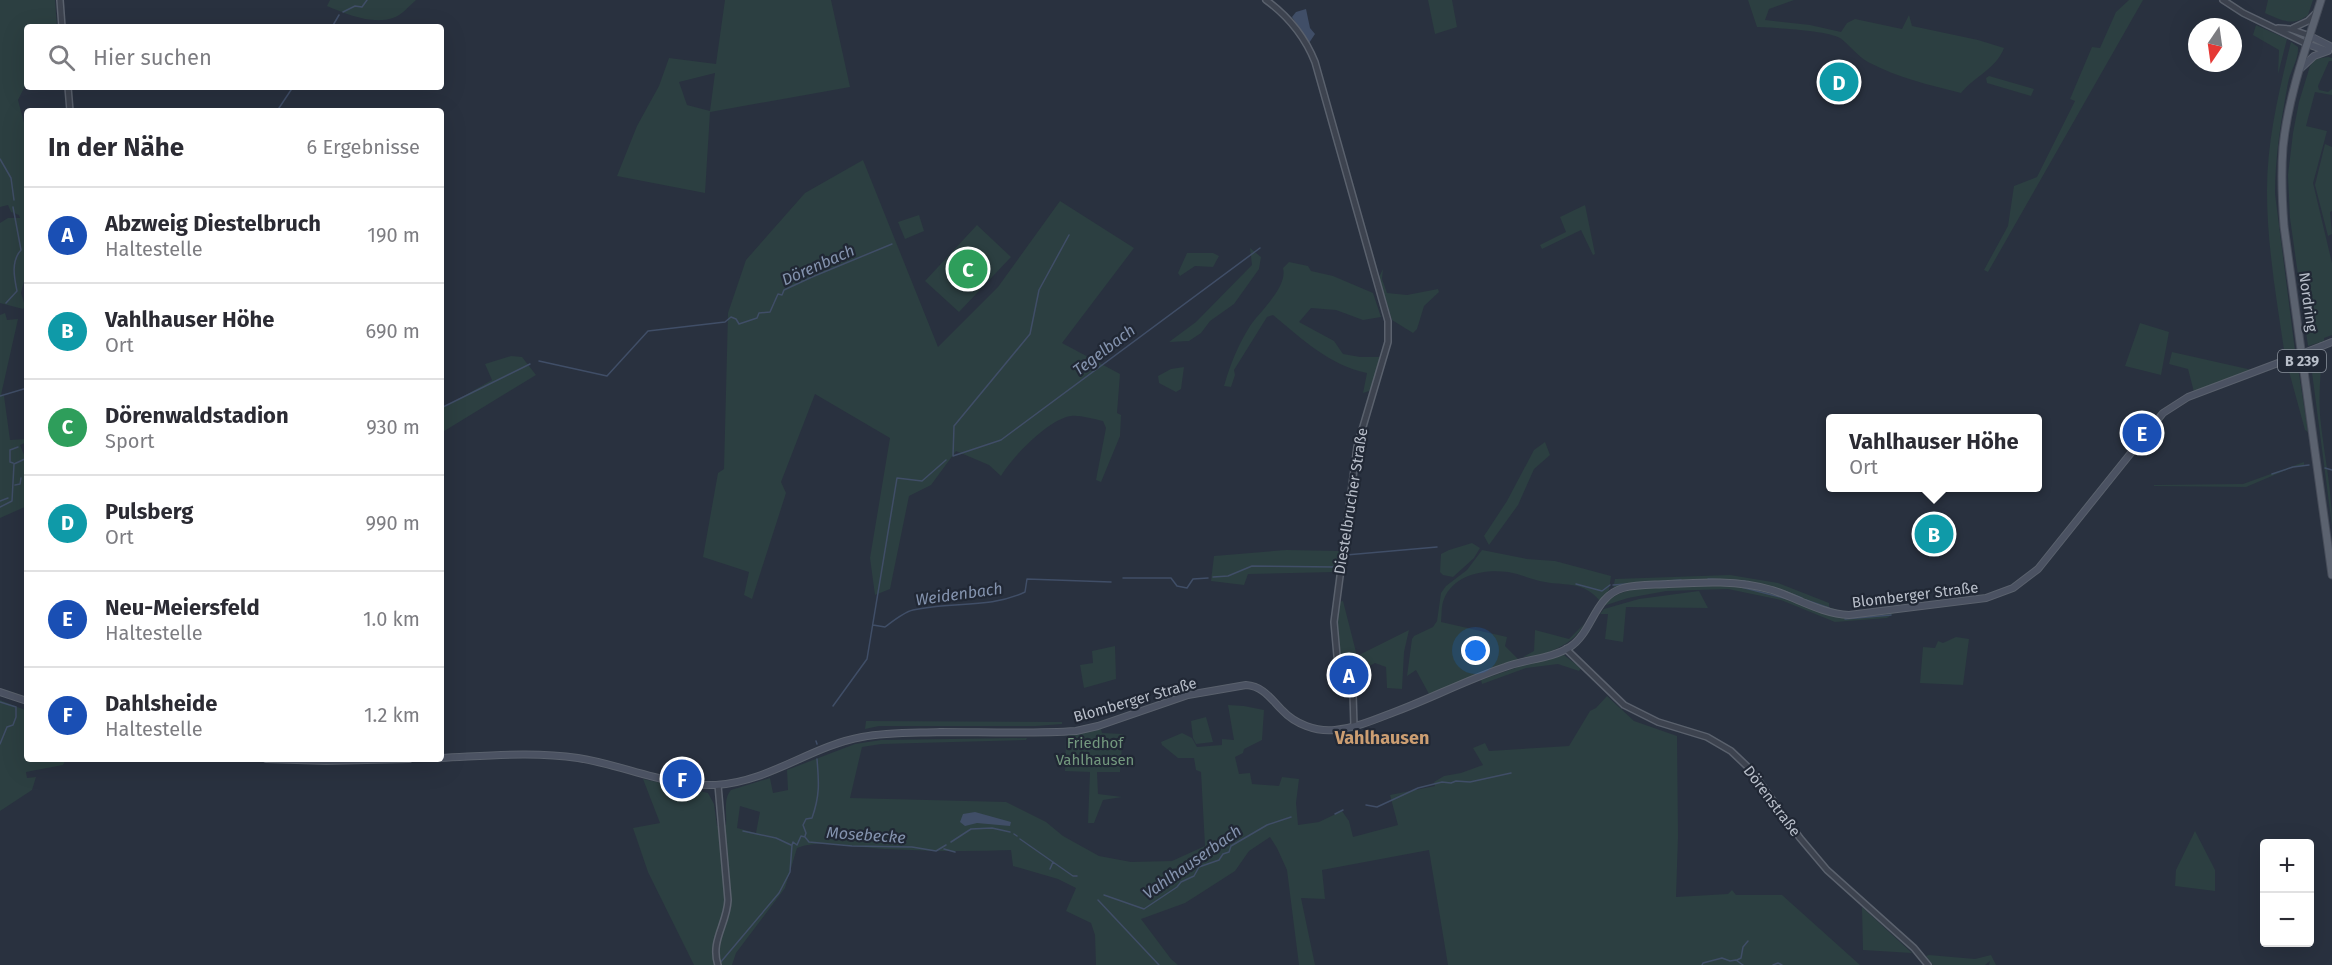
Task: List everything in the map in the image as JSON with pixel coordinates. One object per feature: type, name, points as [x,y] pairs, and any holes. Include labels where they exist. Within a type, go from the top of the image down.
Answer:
[{"type":"main road","name":"B 239","points":[[2300,70],[2321,0]]},
{"type":"main road","points":[[2309,40],[2331,50]]},
{"type":"main road","points":[[2300,70],[2314,56],[2331,50]]},
{"type":"main road","name":"Nordring","points":[[2300,70],[2283,147],[2282,196],[2332,575]]},
{"type":"main road","name":"Blomberger Straße","points":[[444,758],[548,755],[591,760],[666,781],[718,784],[761,775],[841,742],[863,736],[904,733],[1076,731],[1098,726],[1186,695],[1246,685],[1262,690],[1283,712],[1303,724],[1321,730],[1354,727],[1506,666],[1566,649],[1578,639],[1609,595],[1632,586],[1708,582],[1741,584],[1774,591],[1826,610],[1849,615],[1933,606],[1996,595],[2018,585],[2038,569],[2163,413],[2188,397],[2332,342]]},
{"type":"main road","points":[[0,692],[24,700]]},
{"type":"street","points":[[60,0],[62,24]]},
{"type":"street","name":"Diestelbrucher Straße","points":[[1266,0],[1283,14],[1301,37],[1318,72],[1388,321],[1388,342],[1357,447],[1334,622],[1337,656],[1353,693],[1354,727]]},
{"type":"street","points":[[2223,0],[2243,13],[2309,40]]},
{"type":"street","points":[[2276,28],[2290,29],[2302,26],[2318,10]]},
{"type":"street","points":[[2290,29],[2309,40]]},
{"type":"street","points":[[68,90],[70,108]]},
{"type":"street","name":"Dörenstraße","points":[[1566,649],[1624,705],[1658,722],[1707,737],[1731,751],[1752,770],[1800,838],[1827,870],[1914,948],[1928,965]]},
{"type":"street","points":[[717,964],[714,952],[727,912],[728,900],[718,784]]},
{"type":"green space","points":[[0,0],[55,0],[57,24],[24,24],[24,88],[18,100],[24,123],[24,282],[21,293],[23,309],[0,303],[0,223],[8,218],[20,218],[19,215],[11,212],[8,205],[0,207]]},
{"type":"green space","points":[[330,0],[416,0],[396,17],[376,20],[359,18],[327,6]]},
{"type":"green space","points":[[725,0],[831,0],[850,87],[710,112],[705,193],[617,176],[637,126],[659,86],[669,58],[716,64]],"holes":[[[715,73],[710,111],[687,105],[679,82]]]},
{"type":"green space","points":[[1428,0],[1452,0],[1457,27],[1435,34]]},
{"type":"green space","points":[[1748,0],[1794,0],[1769,9],[1765,20],[1810,25],[1841,32],[1847,23],[1855,19],[1902,29],[1909,15],[1912,26],[2004,48],[1996,62],[1961,93],[1879,68],[1833,35],[1757,27]]},
{"type":"green space","points":[[2129,0],[2143,0],[1988,272],[1984,270],[2008,226],[2014,186],[2037,177],[2075,101],[2070,99],[2092,47],[2100,48],[2116,12]]},
{"type":"green space","points":[[2268,0],[2313,0],[2308,15],[2303,19],[2292,21],[2282,20],[2265,13]]},
{"type":"green space","points":[[2256,25],[2287,39],[2278,74],[2279,50],[2253,35]]},
{"type":"green space","points":[[2291,42],[2298,47],[2298,51],[2289,78],[2283,111],[2275,180],[2295,351],[2285,356],[2271,253],[2267,191],[2271,134]]},
{"type":"green space","points":[[2332,58],[2332,61],[2329,61],[2318,86],[2319,90],[2328,92],[2332,89],[2332,95],[2315,92],[2306,126],[2327,131],[2313,183],[2332,263],[2332,335],[2324,338],[2324,341],[2308,346],[2290,218],[2288,175],[2299,102],[2310,66],[2315,59]]},
{"type":"green space","points":[[1989,76],[2034,89],[2031,96],[1987,83],[1986,78]]},
{"type":"green space","points":[[2325,144],[2332,147],[2332,211],[2330,212],[2332,234],[2328,236],[2315,185]]},
{"type":"green space","points":[[863,160],[938,347],[998,287],[1060,201],[1134,248],[1062,343],[1120,374],[1117,413],[1121,415],[1120,436],[1101,482],[1096,480],[1106,428],[1103,421],[1091,418],[1071,416],[1052,424],[1022,449],[1001,476],[989,465],[956,451],[931,485],[909,496],[890,589],[875,595],[870,558],[890,438],[815,394],[781,482],[786,493],[752,599],[744,595],[749,572],[703,557],[718,473],[724,469],[728,313],[746,260],[805,193]]},
{"type":"green space","points":[[1585,205],[1595,254],[1593,255],[1581,230],[1542,249],[1540,245],[1566,232],[1560,217]]},
{"type":"green space","points":[[919,215],[924,231],[905,239],[898,222]]},
{"type":"green space","points":[[977,225],[1011,257],[959,312],[925,281]]},
{"type":"green space","points":[[1250,248],[1261,257],[1259,269],[1234,304],[1210,321],[1201,333],[1189,341],[1169,342],[1196,322],[1252,265]]},
{"type":"green space","points":[[1187,253],[1213,253],[1219,256],[1213,267],[1195,266],[1180,276],[1178,273]]},
{"type":"green space","points":[[1289,262],[1308,266],[1311,271],[1333,276],[1373,293],[1381,317],[1363,320],[1336,310],[1311,308],[1299,322],[1334,341],[1343,354],[1380,357],[1373,386],[1369,391],[1363,393],[1367,373],[1340,364],[1328,357],[1305,342],[1273,315],[1267,317],[1234,370],[1235,375],[1231,387],[1224,386],[1242,340],[1277,291],[1281,283],[1283,268]]},
{"type":"green space","points":[[1383,269],[1382,279],[1387,293],[1407,295],[1438,289],[1439,292],[1424,306],[1417,329],[1413,333],[1392,320],[1379,277]]},
{"type":"green space","points":[[5,313],[7,320],[18,319],[1,395],[4,396],[10,440],[24,439],[24,443],[20,445],[24,455],[24,507],[0,518],[0,315]]},
{"type":"green space","points":[[2140,323],[2169,332],[2161,375],[2125,366]]},
{"type":"green space","points":[[2323,351],[2320,416],[2330,488],[2332,526],[2310,357]]},
{"type":"green space","points":[[2172,352],[2252,370],[2194,392],[2188,369],[2169,364]]},
{"type":"green space","points":[[511,356],[522,357],[536,375],[444,431],[444,407],[492,380],[485,364]]},
{"type":"green space","points":[[2297,361],[2308,432],[2305,430],[2287,364]]},
{"type":"green space","points":[[1184,367],[1181,389],[1176,392],[1159,383],[1158,376],[1171,369]]},
{"type":"green space","points":[[1545,442],[1550,455],[1534,469],[1518,505],[1489,545],[1484,536],[1507,501],[1534,450]]},
{"type":"green space","points":[[2304,462],[2304,466],[2293,467],[2246,487],[2154,486],[2243,484]]},
{"type":"green space","points":[[1472,543],[1480,548],[1474,558],[1453,577],[1440,572],[1441,554]]},
{"type":"green space","points":[[1286,550],[1340,551],[1335,572],[1248,574],[1244,585],[1211,581],[1214,556]]},
{"type":"green space","points":[[1482,550],[1527,559],[1555,561],[1611,576],[1609,590],[1600,601],[1581,587],[1540,581],[1508,572],[1490,571],[1463,579],[1455,584],[1444,599],[1441,622],[1507,637],[1505,646],[1518,659],[1429,694],[1416,670],[1407,676],[1412,639],[1433,627],[1437,621],[1441,593],[1446,586],[1467,570]]},
{"type":"green space","points":[[1730,575],[1778,583],[1829,603],[1829,607],[1838,610],[1837,612],[1731,580],[1613,589],[1615,579]]},
{"type":"green space","points":[[1712,584],[1759,589],[1845,617],[1894,613],[1887,618],[1835,622],[1781,600],[1728,589],[1666,591],[1628,598],[1603,606],[1623,592],[1637,588]]},
{"type":"green space","points":[[1699,591],[1708,608],[1626,607],[1623,642],[1605,639],[1608,614],[1600,614],[1604,609],[1639,599]]},
{"type":"green space","points":[[1343,601],[1357,656],[1409,630],[1404,652],[1402,689],[1387,688],[1386,667],[1375,663],[1350,676],[1337,640],[1338,602]]},
{"type":"green space","points":[[1584,624],[1573,638],[1558,648],[1523,657],[1534,651],[1535,630],[1569,639]]},
{"type":"green space","points":[[1956,637],[1969,639],[1963,685],[1920,683],[1923,647],[1935,648],[1938,641],[1943,643]]},
{"type":"green space","points":[[1115,646],[1116,679],[1084,688],[1080,665],[1093,663],[1092,651]]},
{"type":"green space","points":[[1564,655],[1581,668],[1579,671],[1558,664],[1526,668],[1482,684],[1481,680],[1521,666]]},
{"type":"green space","points":[[1607,696],[1634,721],[1677,736],[1676,897],[1728,894],[1732,890],[1736,895],[1782,895],[1860,965],[1448,965],[1429,850],[1322,870],[1325,899],[1301,898],[1315,965],[1299,965],[1287,870],[1270,837],[1249,851],[1235,871],[1185,903],[1141,919],[1178,965],[1096,965],[1095,935],[1091,923],[1066,911],[1076,888],[1058,879],[1013,866],[1011,850],[916,850],[818,844],[797,848],[785,888],[736,953],[732,965],[694,965],[648,872],[633,828],[660,823],[643,779],[708,793],[714,804],[717,826],[726,825],[726,802],[731,790],[770,778],[773,793],[788,790],[787,770],[855,744],[881,740],[1027,738],[1026,740],[881,744],[862,747],[850,798],[1006,802],[1046,822],[1063,836],[1099,856],[1131,862],[1172,861],[1205,846],[1201,772],[1196,770],[1194,758],[1178,758],[1161,742],[1182,733],[1192,738],[1197,747],[1222,745],[1222,739],[1234,740],[1228,705],[1264,710],[1262,740],[1244,749],[1243,753],[1235,757],[1239,774],[1250,773],[1252,784],[1279,786],[1282,777],[1299,779],[1296,803],[1298,825],[1319,822],[1342,811],[1349,821],[1353,837],[1398,825],[1390,795],[1435,786],[1434,782],[1444,776],[1483,765],[1473,748],[1485,743],[1489,751],[1569,746],[1590,711]],"holes":[[[740,806],[760,812],[756,833],[737,828]]]},
{"type":"green space","points":[[0,700],[24,710],[24,762],[64,762],[63,765],[26,772],[27,778],[36,777],[32,790],[0,811]]},
{"type":"green space","points":[[1206,717],[1213,742],[1196,744],[1191,721]]},
{"type":"green space","points":[[866,721],[1062,722],[1062,724],[879,726],[865,729]]},
{"type":"green space","name":"Friedhof Vahlhausen","points":[[1101,729],[1102,733],[1123,734],[1120,772],[1097,772],[1098,794],[1122,797],[1103,800],[1094,823],[1088,823],[1090,772],[1065,771],[1066,736]]},
{"type":"green space","points":[[2195,831],[2215,870],[2215,891],[2175,886],[2176,870]]},
{"type":"green space","points":[[1862,907],[1912,953],[1863,950]]},
{"type":"green space","points":[[1991,955],[1996,965],[1989,965],[1990,961],[1985,965],[1933,965],[1926,956],[1975,959]]},
{"type":"water","points":[[1306,9],[1310,28],[1315,34],[1309,43],[1292,17],[1296,12]]},
{"type":"water","points":[[975,812],[1011,822],[1010,826],[977,823],[965,826],[960,822],[963,814]]},
{"type":"waterway","points":[[343,12],[355,6],[362,7],[367,0]]},
{"type":"waterway","points":[[334,24],[339,15]]},
{"type":"waterway","points":[[279,108],[291,90]]},
{"type":"waterway","points":[[0,159],[11,178],[14,200]]},
{"type":"waterway","points":[[6,303],[17,291],[14,275],[15,264],[21,250],[13,207]]},
{"type":"waterway","name":"Tegelbach","points":[[1069,235],[1039,290],[1030,334],[954,426],[953,456],[1001,440],[1260,248]]},
{"type":"waterway","name":"Dörenbach","points":[[539,361],[607,376],[648,331],[725,322],[731,317],[739,324],[757,318],[759,313],[770,312],[778,294],[782,295],[784,290],[892,244]]},
{"type":"waterway","name":"Dörenbach","points":[[444,407],[530,364]]},
{"type":"waterway","points":[[0,396],[24,389]]},
{"type":"waterway","points":[[13,463],[10,462],[10,450],[18,447]]},
{"type":"waterway","points":[[0,507],[12,501],[14,464],[24,459]]},
{"type":"waterway","name":"Tegelbach","points":[[833,706],[867,659],[897,478],[922,481],[946,460]]},
{"type":"waterway","points":[[2272,474],[2293,467],[2309,465]]},
{"type":"waterway","points":[[2325,468],[2332,470]]},
{"type":"waterway","points":[[15,485],[20,484],[21,478]]},
{"type":"waterway","points":[[0,501],[8,498]]},
{"type":"waterway","name":"Weidenbach","points":[[1345,558],[1346,555],[1437,547]]},
{"type":"waterway","name":"Weidenbach","points":[[1213,577],[1228,576],[1252,566],[1336,567]]},
{"type":"waterway","name":"Weidenbach","points":[[1123,578],[1171,578],[1177,586],[1187,588],[1193,579],[1208,578]]},
{"type":"waterway","name":"Weidenbach","points":[[873,625],[885,627],[902,615],[927,607],[998,601],[1025,592],[1027,579],[1111,582]]},
{"type":"waterway","points":[[1708,579],[1745,581]]},
{"type":"waterway","points":[[1613,585],[1681,580]]},
{"type":"waterway","points":[[1576,584],[1602,591],[1610,585]]},
{"type":"waterway","points":[[1741,587],[1788,599]]},
{"type":"waterway","points":[[1784,591],[1802,598]]},
{"type":"waterway","points":[[1806,600],[1829,608]]},
{"type":"waterway","points":[[1845,619],[1891,615]]},
{"type":"waterway","points":[[0,702],[16,707],[13,725],[7,727],[0,744]]},
{"type":"waterway","name":"Tegelbach","points":[[805,836],[803,825],[806,819],[812,818],[818,796],[817,759]]},
{"type":"waterway","name":"Vahlhauserbach","points":[[1366,805],[1377,807],[1418,788],[1442,782],[1470,782],[1511,773]]},
{"type":"waterway","name":"Vahlhauserbach","points":[[1335,814],[1343,810]]},
{"type":"waterway","name":"Vahlhauserbach","points":[[1104,895],[1144,909],[1181,882],[1194,876],[1199,867],[1219,860],[1223,854],[1229,852],[1231,846],[1267,825],[1291,817]]},
{"type":"waterway","name":"Mosebecke","points":[[951,842],[971,829],[992,828],[1010,832]]},
{"type":"waterway","points":[[743,831],[776,838],[791,845]]},
{"type":"waterway","name":"Mosebecke","points":[[720,963],[779,893],[790,872],[793,842],[797,845],[801,836],[809,842],[852,846],[912,847],[936,851],[946,845]]},
{"type":"waterway","name":"Mosebecke","points":[[1020,839],[1073,876],[1077,876]]},
{"type":"waterway","points":[[944,849],[955,852]]},
{"type":"waterway","name":"Mosebecke","points":[[1050,869],[1053,862]]},
{"type":"waterway","name":"Mosebecke","points":[[1098,900],[1159,965]]},
{"type":"waterway","points":[[1737,960],[1741,958],[1743,947],[1748,941]]},
{"type":"waterway","points":[[1702,965],[1722,958],[1730,961],[1736,960],[1743,965]]},
{"type":"waterway","name":"Mosebecke","points":[[1773,965],[1778,963],[1782,965]]},
{"type":"place","name":"Pulsberg","points":[[1839,82]]},
{"type":"place","name":"Dörenwaldstadion","points":[[968,269]]},
{"type":"place","name":"Neu-Meiersfeld","points":[[2142,433]]},
{"type":"place","name":"Vahlhauser Höhe","points":[[1934,534]]},
{"type":"place","name":"Abzweig Diestelbruch","points":[[1349,675]]},
{"type":"place","name":"Dahlsheide","points":[[682,779]]},
{"type":"district","name":"Vahlhausen","points":[[1382,738]]}]
